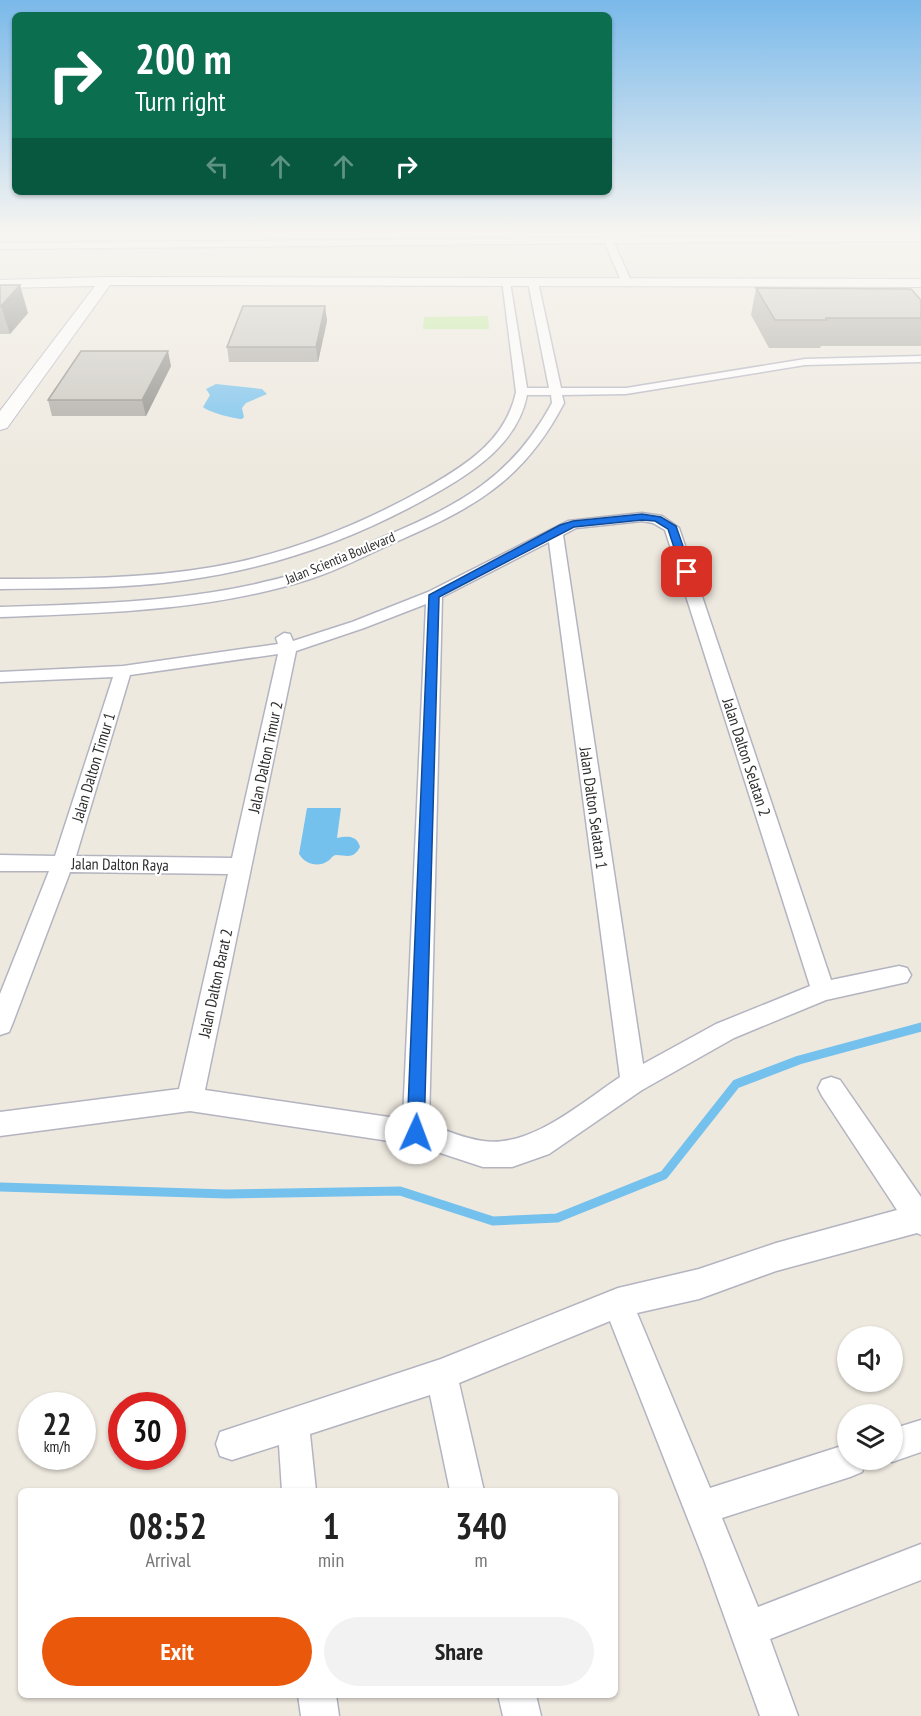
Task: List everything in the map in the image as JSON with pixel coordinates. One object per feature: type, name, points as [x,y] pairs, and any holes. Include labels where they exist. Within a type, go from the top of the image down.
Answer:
[{"type":"main road","points":[[0,424],[83,313]]},
{"type":"street","points":[[509,313],[521,397],[633,398],[671,392],[734,374],[823,360],[921,359]]},
{"type":"street","points":[[538,313],[557,397]]},
{"type":"street","name":"Jalan Scientia Boulevard","points":[[0,584],[109,582],[177,576],[243,566],[298,551],[407,505],[463,472],[502,439],[521,397]]},
{"type":"street","name":"Jalan Scientia Boulevard","points":[[0,612],[106,609],[185,601],[295,579],[416,528],[490,487],[512,469],[535,443],[557,397]]},
{"type":"street","name":"Jalan Dalton Selatan 2","points":[[555,533],[573,524],[642,517],[657,519],[672,528],[823,991]]},
{"type":"street","points":[[0,677],[123,670],[286,641],[358,625],[434,595],[555,533]]},
{"type":"street","name":"Jalan Dalton Selatan 1","points":[[555,533],[633,1082]]},
{"type":"street","points":[[339,535],[365,549]]},
{"type":"street","points":[[416,1133],[434,595]]},
{"type":"street","name":"Jalan Dalton Timur 2","points":[[241,866],[286,641]]},
{"type":"street","name":"Jalan Dalton Timur 1","points":[[0,1025],[63,863],[123,670]]},
{"type":"street","name":"Jalan Dalton Raya","points":[[0,863],[241,866]]},
{"type":"street","name":"Jalan Dalton Barat 2","points":[[190,1100],[241,866]]},
{"type":"street","points":[[0,1124],[190,1100],[416,1133],[483,1154],[512,1154],[540,1145],[633,1082],[725,1031],[823,991],[899,975]]},
{"type":"street","points":[[232,1444],[441,1375],[618,1304],[699,1284],[776,1257],[920,1219],[831,1088]]},
{"type":"street","points":[[618,1304],[702,1508],[749,1629],[779,1716]]},
{"type":"street","points":[[441,1375],[466,1488]]},
{"type":"street","points":[[293,1423],[299,1488]]},
{"type":"street","points":[[903,1442],[921,1436]]},
{"type":"street","points":[[702,1508],[837,1464]]},
{"type":"street","points":[[749,1629],[921,1562]]},
{"type":"street","points":[[317,1698],[320,1716]]},
{"type":"street","points":[[518,1698],[522,1716]]},
{"type":"green space","points":[[488,316],[489,329],[423,329],[424,317]]},
{"type":"water","points":[[216,384],[262,389],[267,394],[246,403],[242,408],[244,417],[242,419],[234,418],[203,407],[210,395],[206,389]]},
{"type":"water","points":[[307,808],[341,808],[337,838],[348,837],[357,840],[360,847],[355,854],[335,855],[320,864],[312,864],[305,860],[299,854]]},
{"type":"building","points":[[240,313],[323,313],[316,347],[227,347]]},
{"type":"building","points":[[771,313],[921,313],[921,318],[775,320]]},
{"type":"building","points":[[81,351],[168,351],[142,400],[48,400]]},
{"type":"waterway","points":[[0,1187],[226,1194],[400,1191],[493,1221],[557,1218],[664,1175],[736,1084],[799,1060],[921,1027]]},
{"type":"route","points":[[416,1133],[434,595],[564,527],[573,524],[642,517],[664,521],[672,528],[687,572]]}]
